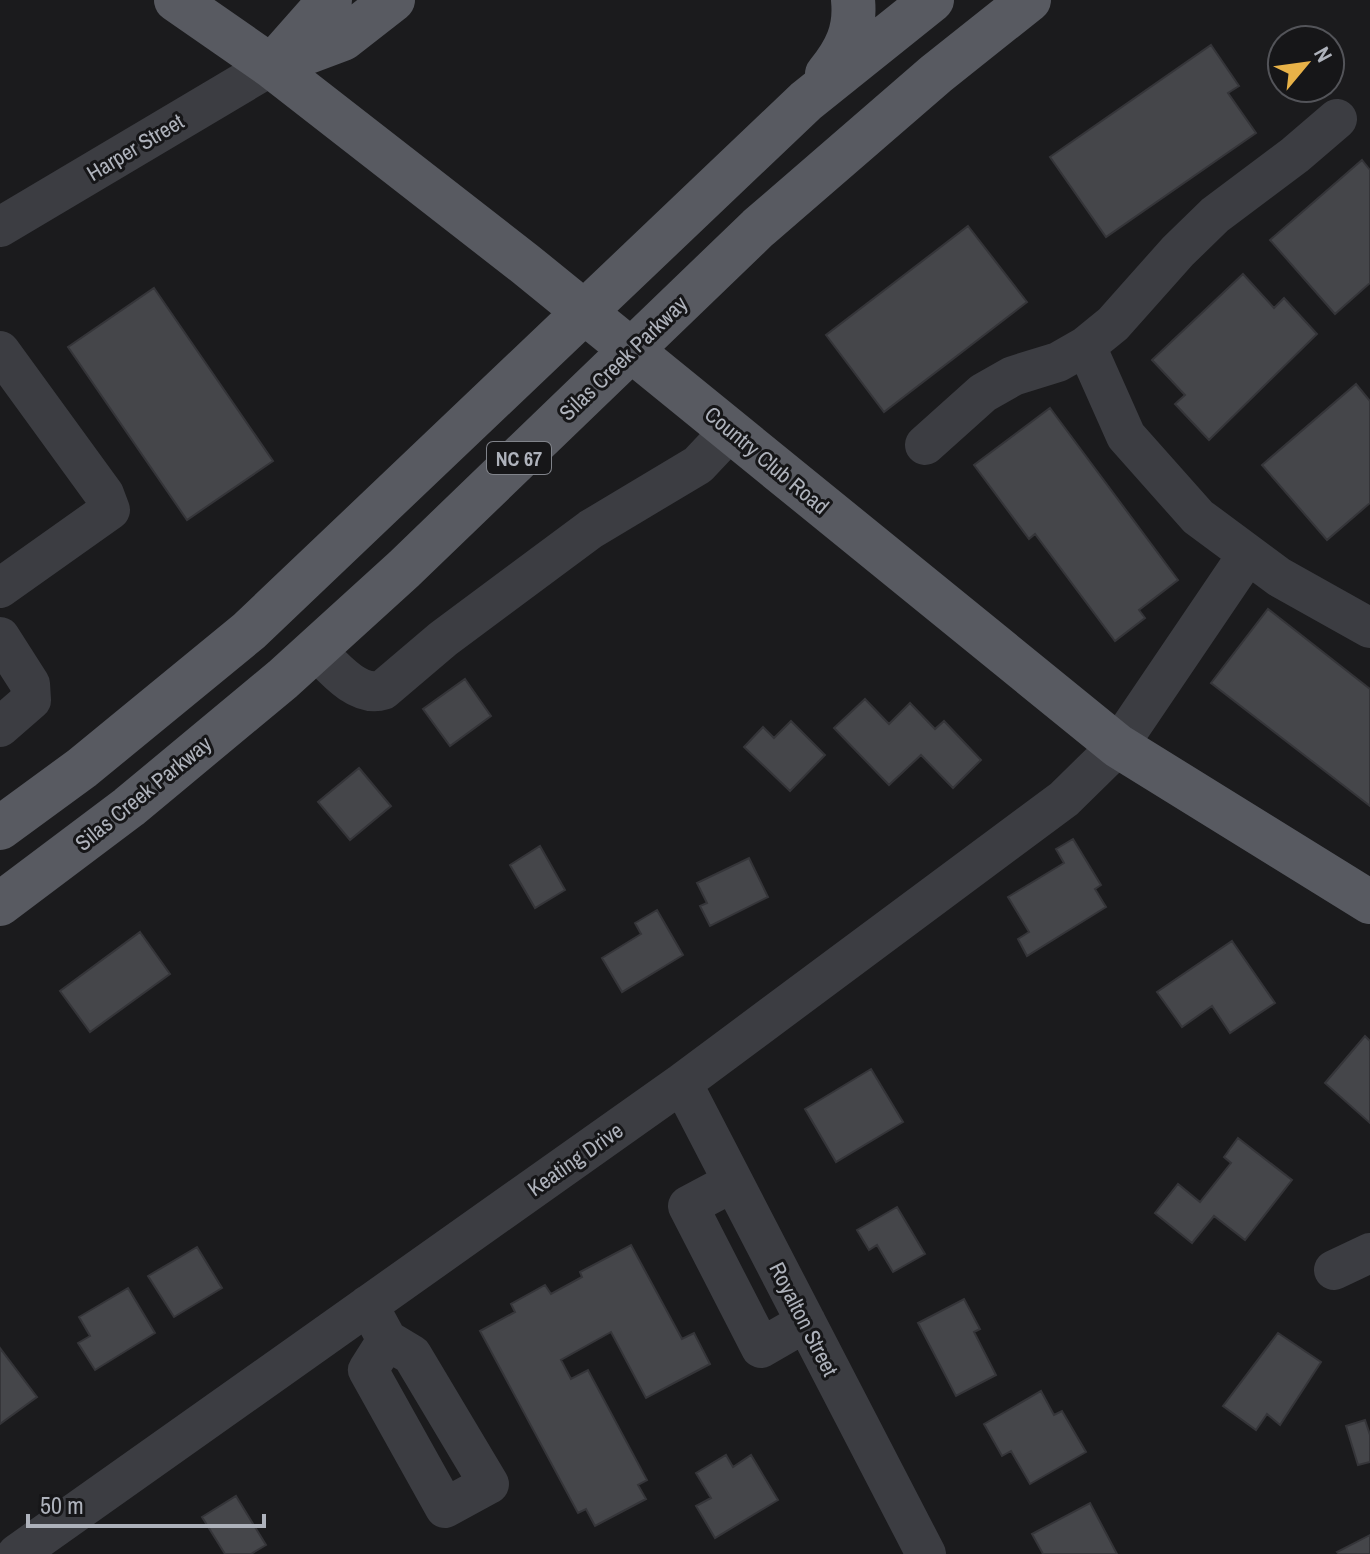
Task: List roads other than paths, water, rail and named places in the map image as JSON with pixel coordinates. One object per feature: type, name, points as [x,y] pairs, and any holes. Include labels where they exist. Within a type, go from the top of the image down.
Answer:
[{"type":"main road","name":"Country Club Road","points":[[176,0],[271,66],[524,263],[1118,746],[1370,902]]},
{"type":"main road","points":[[271,66],[330,0]]},
{"type":"main road","points":[[271,66],[343,39],[393,0]]},
{"type":"main road","points":[[806,101],[842,56],[853,29],[853,0]]},
{"type":"main road","name":"NC 67","points":[[0,828],[82,768],[249,631],[806,101],[932,0]]},
{"type":"main road","name":"Silas Creek Parkway","points":[[0,904],[129,807],[315,649],[404,569],[758,228],[936,74],[1029,3]]},
{"type":"street","name":"Harper Street","points":[[0,227],[271,66]]},
{"type":"street","points":[[925,445],[983,393],[1013,376],[1058,362],[1086,346],[1113,324],[1169,260],[1215,215],[1337,119]]},
{"type":"street","points":[[1086,346],[1126,436],[1198,517],[1279,577],[1367,619]]},
{"type":"street","points":[[0,351],[104,494],[110,510],[0,588]]},
{"type":"street","points":[[315,649],[364,690],[383,690],[443,639],[579,538],[698,465],[716,417]]},
{"type":"street","name":"Keating Drive","points":[[17,1554],[682,1083],[1064,799],[1118,746],[1248,554]]},
{"type":"street","points":[[0,637],[30,684],[31,700],[0,727]]},
{"type":"street","name":"Royalton Street","points":[[682,1083],[926,1554]]},
{"type":"street","points":[[1334,1270],[1370,1253]]},
{"type":"street","points":[[368,1305],[387,1340]]}]
